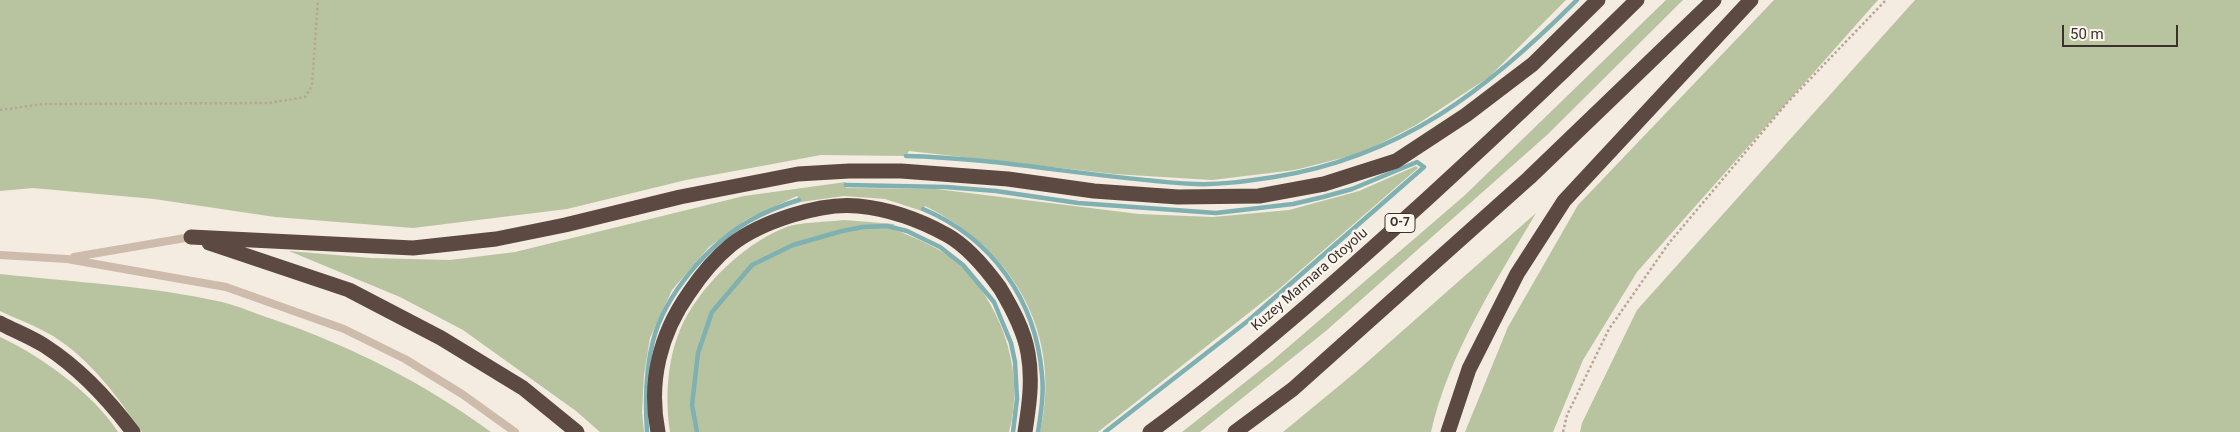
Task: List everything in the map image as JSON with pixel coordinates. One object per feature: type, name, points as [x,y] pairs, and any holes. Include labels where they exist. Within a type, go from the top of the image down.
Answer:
[{"type":"highway","points":[[191,237],[413,248],[496,240],[729,187],[798,174],[849,171],[901,171],[1008,179],[1094,191],[1178,197],[1259,196],[1324,184],[1396,161],[1466,116],[1533,64],[1598,0]]},
{"type":"highway","name":"Kuzey Marmara Otoyolu","points":[[1150,432],[1189,403],[1338,280],[1549,86],[1637,0]]},
{"type":"highway","points":[[1235,432],[1293,389],[1529,178],[1714,0]]},
{"type":"highway","points":[[1448,432],[1473,360],[1517,274],[1564,201],[1751,0]]},
{"type":"highway","points":[[658,432],[655,418],[654,384],[658,359],[666,331],[678,307],[705,269],[732,244],[758,228],[785,216],[818,209],[857,206],[901,214],[949,236],[987,269],[1014,311],[1028,353],[1031,396],[1025,432]]},
{"type":"highway","points":[[191,237],[349,290],[442,338],[523,388],[577,432]]},
{"type":"highway","points":[[0,323],[45,346],[88,381],[133,432]]},
{"type":"lane","points":[[67,258],[191,237]]},
{"type":"lane","points":[[0,255],[67,258],[226,287],[344,329],[405,359],[462,394],[515,432]]},
{"type":"path","points":[[0,110],[44,104],[270,103],[305,97],[312,86],[318,0]]},
{"type":"path","points":[[1563,432],[1567,415],[1609,329],[1668,243],[1786,104],[1886,0]]},
{"type":"green space","points":[[0,0],[1566,0],[1489,77],[1416,125],[1362,153],[1295,170],[1212,180],[1114,174],[909,151],[906,156],[821,155],[686,180],[567,209],[413,228],[275,217],[154,199],[33,188],[0,191]]},
{"type":"green space","points":[[1666,0],[1683,0],[1547,135],[1327,330],[1200,432],[1182,432],[1272,361],[1464,196]]},
{"type":"green space","points":[[1774,0],[1878,0],[1637,272],[1583,360],[1553,432],[1465,432],[1508,327],[1578,205]]},
{"type":"green space","points":[[1915,0],[2240,0],[2240,432],[1580,432],[1582,423],[1637,310]]},
{"type":"green space","points":[[1416,166],[1418,168],[1279,289],[1098,432],[1040,432],[1045,396],[1044,361],[1037,329],[1024,298],[1006,271],[983,246],[956,224],[925,206],[922,211],[885,199],[844,196],[801,202],[797,196],[747,219],[709,247],[672,290],[650,338],[644,375],[642,412],[644,432],[600,432],[576,411],[463,330],[400,297],[289,251],[371,258],[450,260],[515,252],[744,196],[846,182],[846,188],[936,189],[1139,214],[1213,217],[1289,210],[1359,191]]},
{"type":"green space","points":[[1536,213],[1461,346],[1449,374],[1431,432],[1283,432],[1357,371]]},
{"type":"green space","points":[[844,220],[894,224],[893,229],[948,255],[963,268],[977,285],[990,303],[1000,323],[1012,366],[1013,410],[1009,432],[670,432],[668,380],[672,354],[680,330],[709,284],[752,245],[784,228],[805,223]]},
{"type":"green space","points":[[0,274],[140,288],[222,302],[235,306],[330,341],[386,367],[440,397],[491,432],[142,432],[102,379],[67,345],[53,336],[0,311]]},
{"type":"green space","points":[[0,337],[49,365],[65,377],[95,404],[118,432],[0,432]]},
{"type":"waterway","points":[[906,156],[1014,164],[1122,178],[1195,184],[1254,180],[1320,167],[1363,153],[1403,136],[1440,114],[1476,90],[1510,62],[1577,0]]},
{"type":"waterway","points":[[846,185],[946,187],[996,191],[1078,203],[1216,213],[1293,204],[1352,189],[1417,162],[1424,167],[1249,320],[1105,432]]},
{"type":"waterway","points":[[647,432],[646,386],[650,352],[659,323],[678,289],[704,257],[734,231],[761,215],[799,200]]},
{"type":"waterway","points":[[923,209],[948,221],[989,254],[1006,275],[1020,297],[1031,322],[1038,348],[1043,382],[1038,432]]},
{"type":"waterway","points":[[697,432],[692,405],[698,353],[712,312],[752,265],[793,245],[842,231],[863,227],[887,226],[907,231],[940,247],[963,265],[994,302],[1011,343],[1015,362],[1017,399],[1013,432]]}]
